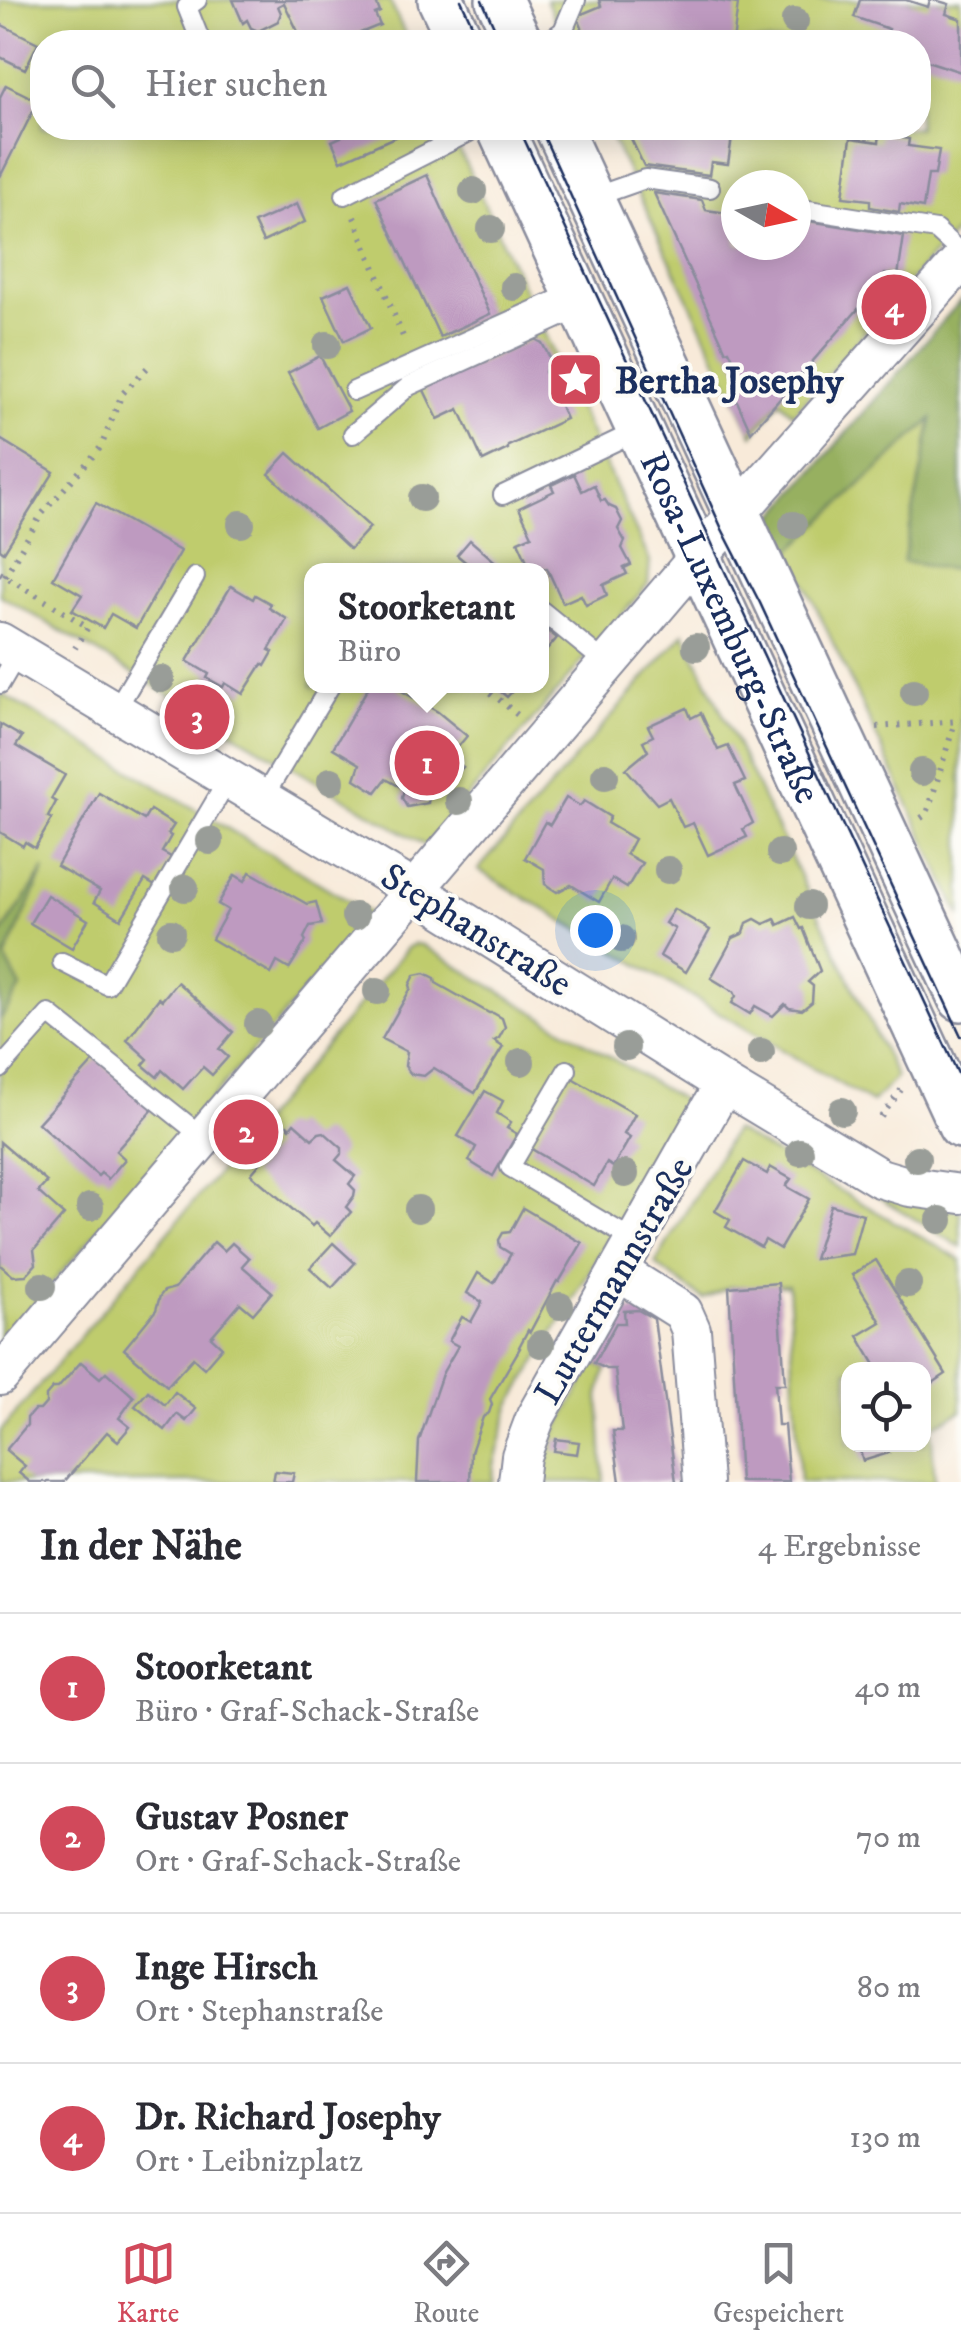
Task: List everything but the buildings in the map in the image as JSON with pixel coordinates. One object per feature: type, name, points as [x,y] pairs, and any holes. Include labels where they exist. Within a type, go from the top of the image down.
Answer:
[{"type":"street","points":[[441,0],[455,30]]},
{"type":"street","points":[[499,0],[513,30]]},
{"type":"street","name":"Rosa-Luxemburg-Straße","points":[[506,140],[961,1126]]},
{"type":"street","name":"Rosa-Luxemburg-Straße","points":[[564,140],[961,998]]},
{"type":"street","points":[[0,1376],[700,554],[961,257]]},
{"type":"street","name":"Stephanstraße","points":[[6,660],[115,711],[263,798],[880,1178],[910,1187],[961,1194]]},
{"type":"street","name":"Luttermannstraße","points":[[518,1482],[521,1456],[536,1416],[724,1084]]},
{"type":"street","points":[[626,1256],[683,1312],[691,1330],[703,1482]]},
{"type":"lane","points":[[196,30],[186,7],[197,0]]},
{"type":"lane","points":[[564,30],[576,0]]},
{"type":"lane","points":[[345,195],[453,140]]},
{"type":"lane","points":[[591,198],[645,179],[710,188]]},
{"type":"lane","points":[[811,210],[936,230],[961,257]]},
{"type":"lane","points":[[354,391],[580,299]]},
{"type":"lane","points":[[353,434],[409,386],[580,299]]},
{"type":"lane","points":[[503,496],[641,430]]},
{"type":"lane","points":[[115,711],[194,577]]},
{"type":"lane","points":[[549,617],[606,664]]},
{"type":"lane","points":[[263,798],[326,693]]},
{"type":"lane","points":[[62,962],[107,985],[229,778]]},
{"type":"lane","points":[[0,1070],[49,1014],[204,1137]]},
{"type":"lane","points":[[567,1070],[510,1167],[626,1256]]},
{"type":"path","points":[[345,195],[414,364]]},
{"type":"path","points":[[75,648],[88,627],[2,575],[40,515],[101,447],[122,394],[150,366]]},
{"type":"path","points":[[871,727],[958,722],[927,814],[908,824]]},
{"type":"path","points":[[881,1117],[907,1082]]},
{"type":"green space","points":[[0,0],[389,0],[403,30],[30,30],[30,140],[455,140],[650,561],[648,584],[426,846],[0,595]]},
{"type":"green space","points":[[546,0],[961,0],[961,227],[793,414],[780,401],[753,435],[613,140],[931,140],[931,30],[560,30]]},
{"type":"green space","points":[[961,300],[961,917],[774,517]]},
{"type":"green space","points":[[961,300],[961,571],[903,562],[932,419],[789,552],[774,517]]},
{"type":"green space","points":[[684,633],[896,1077],[872,1103],[478,870]]},
{"type":"green space","points":[[0,693],[371,914],[0,1344]]},
{"type":"green space","points":[[45,869],[5,958],[21,988],[0,1020],[0,936]]},
{"type":"green space","points":[[415,944],[682,1100],[685,1110],[510,1406],[493,1482],[1,1482],[0,1432],[408,947]]},
{"type":"green space","points":[[734,1130],[961,1260],[961,1411],[931,1427],[935,1482],[800,1482],[788,1285],[729,1287],[703,1299],[655,1264]]},
{"type":"green space","points":[[870,1192],[960,1211],[961,1247]]},
{"type":"green space","points":[[594,1363],[606,1369],[599,1396],[604,1482],[542,1482],[553,1437]]},
{"type":"tram line","points":[[461,0],[475,30]]},
{"type":"tram line","points":[[482,0],[496,30]]},
{"type":"tram line","points":[[525,140],[961,1080]]},
{"type":"tram line","points":[[545,140],[722,529],[961,1036]]},
{"type":"place","name":"Dr. Richard Josephy","points":[[894,307]]},
{"type":"place","name":"Bertha Josephy","points":[[576,380]]},
{"type":"place","name":"Inge Hirsch","points":[[197,717]]},
{"type":"place","name":"Stoorketant","points":[[427,763]]},
{"type":"place","name":"Gustav Posner","points":[[246,1132]]}]
